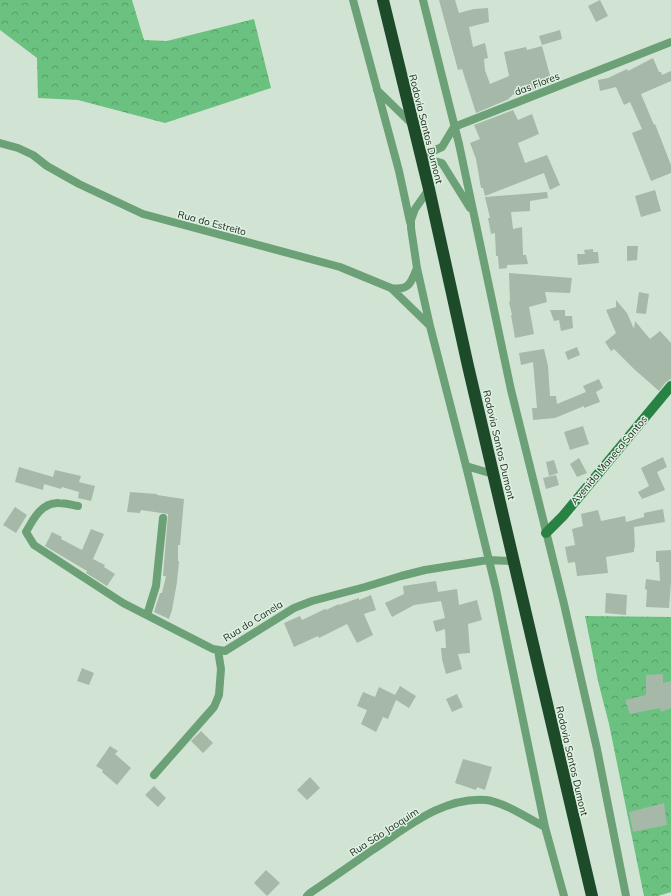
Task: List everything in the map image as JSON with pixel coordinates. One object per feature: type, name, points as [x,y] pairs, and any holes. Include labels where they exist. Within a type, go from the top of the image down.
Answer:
[{"type":"highway","name":"Rodovia Santos Dumont","points":[[382,0],[429,190],[493,474],[592,896]]},
{"type":"street","points":[[353,0],[399,171],[411,228],[417,268],[430,326],[496,589],[544,828],[564,896]]},
{"type":"street","points":[[423,0],[454,127],[511,390],[597,750],[626,896]]},
{"type":"street","name":"das Flores","points":[[454,127],[671,42]]},
{"type":"street","points":[[377,90],[412,124]]},
{"type":"street","points":[[420,157],[442,147],[454,127]]},
{"type":"street","name":"Rua do Estreito","points":[[0,143],[18,148],[32,155],[47,166],[78,184],[144,214],[340,267],[391,288]]},
{"type":"street","points":[[420,157],[442,163],[473,214]]},
{"type":"street","points":[[411,228],[411,220],[415,208],[429,190]]},
{"type":"street","points":[[391,288],[399,290],[406,288],[412,281],[417,268]]},
{"type":"street","points":[[391,288],[430,326]]},
{"type":"street","name":"Avenida Maneca Santos","points":[[546,533],[563,516],[671,386]]},
{"type":"street","points":[[466,466],[493,474]]},
{"type":"street","name":"Rua do Canela","points":[[78,506],[58,502],[45,506],[34,517],[26,532],[34,545],[123,603],[207,646],[224,651],[294,608],[312,601],[419,571],[488,560],[513,560]]},
{"type":"street","points":[[147,615],[156,586],[163,518]]},
{"type":"street","points":[[154,775],[214,707],[219,695],[221,669],[218,650]]},
{"type":"street","name":"Rua São Jaoquim","points":[[307,896],[415,821],[445,806],[467,801],[487,800],[511,809],[544,828]]},
{"type":"green space","points":[[0,0],[132,0],[144,40],[167,41],[254,19],[271,88],[165,123],[78,100],[38,98],[37,58],[0,30]]},
{"type":"green space","points":[[585,616],[671,617],[671,892],[658,896],[644,896],[609,724],[598,681]]},
{"type":"building","points":[[439,0],[455,0],[459,13],[474,9],[488,8],[489,22],[469,27],[473,47],[485,43],[488,58],[484,59],[485,70],[490,84],[509,76],[504,52],[526,47],[527,50],[542,46],[552,83],[512,95],[509,99],[476,113],[462,69],[458,70]]},
{"type":"building","points":[[600,0],[608,16],[596,22],[588,6]]},
{"type":"building","points":[[560,30],[562,39],[542,45],[539,36]]},
{"type":"building","points":[[653,58],[659,72],[661,72],[662,75],[671,71],[671,81],[641,94],[654,125],[655,124],[671,165],[671,173],[651,181],[632,133],[642,129],[630,102],[624,105],[616,87],[600,91],[598,80],[608,78],[627,69],[628,71]]},
{"type":"building","points":[[513,110],[518,120],[532,114],[539,134],[518,143],[525,163],[547,155],[560,185],[550,190],[544,173],[485,196],[483,188],[481,188],[476,159],[470,143],[480,139],[474,125]]},
{"type":"building","points":[[655,190],[661,211],[641,217],[635,196]]},
{"type":"building","points":[[547,192],[548,198],[530,201],[530,211],[511,212],[513,229],[522,227],[523,255],[526,255],[528,264],[507,265],[507,268],[499,269],[498,256],[496,256],[495,233],[491,234],[488,218],[490,218],[485,197]]},
{"type":"building","points":[[627,246],[638,246],[637,260],[627,261]]},
{"type":"building","points":[[593,249],[593,252],[598,252],[599,263],[578,265],[577,254],[585,254],[584,250]]},
{"type":"building","points":[[509,273],[572,278],[570,293],[545,292],[547,302],[529,307],[534,334],[515,338],[509,302]]},
{"type":"building","points":[[639,292],[649,294],[646,314],[636,313]]},
{"type":"building","points":[[616,300],[627,313],[634,329],[635,321],[650,339],[660,331],[671,343],[671,379],[666,382],[659,391],[614,349],[611,351],[605,342],[616,333],[606,310],[616,307]]},
{"type":"building","points":[[550,310],[565,310],[565,316],[572,316],[573,328],[561,331],[559,320],[554,321]]},
{"type":"building","points":[[577,347],[580,355],[568,360],[565,352]]},
{"type":"building","points":[[544,349],[548,366],[550,396],[556,396],[557,404],[586,392],[583,386],[599,379],[603,388],[596,392],[600,402],[584,408],[584,406],[555,418],[533,420],[532,408],[537,408],[533,362],[521,365],[519,353]]},
{"type":"building","points":[[583,426],[589,444],[570,450],[564,432]]},
{"type":"building","points":[[663,457],[667,467],[657,472],[665,490],[642,499],[638,492],[649,486],[641,468]]},
{"type":"building","points":[[579,458],[587,473],[577,477],[570,464]]},
{"type":"building","points":[[554,460],[558,473],[549,476],[546,462]]},
{"type":"building","points":[[19,467],[53,477],[55,470],[81,476],[79,482],[95,486],[91,501],[78,498],[79,492],[62,487],[61,489],[44,484],[43,490],[15,482]]},
{"type":"building","points":[[556,475],[559,485],[546,489],[543,478]]},
{"type":"building","points":[[130,492],[157,494],[184,499],[180,545],[178,545],[179,561],[177,582],[169,619],[154,612],[160,593],[162,593],[166,576],[163,576],[168,514],[141,510],[140,513],[127,512]]},
{"type":"building","points":[[15,507],[27,515],[16,533],[3,525]]},
{"type":"building","points":[[663,509],[665,522],[634,527],[634,552],[606,557],[608,573],[577,576],[575,562],[568,563],[565,547],[575,545],[572,529],[583,526],[581,514],[598,510],[601,521],[625,516],[626,522],[644,517],[644,513]]},
{"type":"building","points":[[91,529],[104,534],[93,559],[105,565],[104,567],[115,574],[107,586],[86,573],[87,571],[45,546],[52,532],[62,537],[61,539],[82,550]]},
{"type":"building","points":[[671,550],[669,608],[646,607],[646,579],[660,581],[659,562],[656,562],[656,551]]},
{"type":"building","points":[[436,581],[438,592],[457,589],[459,605],[477,600],[482,620],[468,624],[470,653],[458,654],[462,669],[446,674],[441,648],[446,648],[445,629],[436,632],[433,621],[445,618],[441,601],[414,605],[392,617],[385,603],[404,594],[403,586]]},
{"type":"building","points":[[606,593],[627,595],[626,615],[605,613]]},
{"type":"building","points":[[371,595],[376,610],[364,614],[373,635],[357,643],[347,624],[319,638],[318,636],[294,647],[284,623],[300,616],[302,620],[325,609],[326,610],[359,598],[359,600]]},
{"type":"building","points":[[82,668],[94,673],[89,685],[77,681]]},
{"type":"building","points":[[663,674],[663,683],[671,681],[671,708],[661,712],[660,708],[630,714],[625,700],[646,695],[646,675]]},
{"type":"building","points":[[400,686],[416,696],[409,708],[396,700],[388,719],[383,717],[376,732],[361,724],[367,710],[357,706],[363,692],[375,697],[379,687],[395,695]]},
{"type":"building","points":[[457,694],[463,707],[452,712],[446,699]]},
{"type":"building","points":[[201,731],[213,743],[203,753],[191,741]]},
{"type":"building","points":[[110,746],[118,751],[115,754],[131,768],[117,785],[102,772],[103,770],[96,766]]},
{"type":"building","points":[[463,759],[492,767],[485,790],[477,787],[476,790],[455,783]]},
{"type":"building","points":[[310,777],[320,788],[307,800],[297,790]]},
{"type":"building","points":[[154,786],[166,798],[158,807],[145,795]]},
{"type":"building","points":[[664,803],[667,825],[633,832],[629,812]]},
{"type":"building","points":[[266,870],[280,883],[267,896],[254,883]]}]
